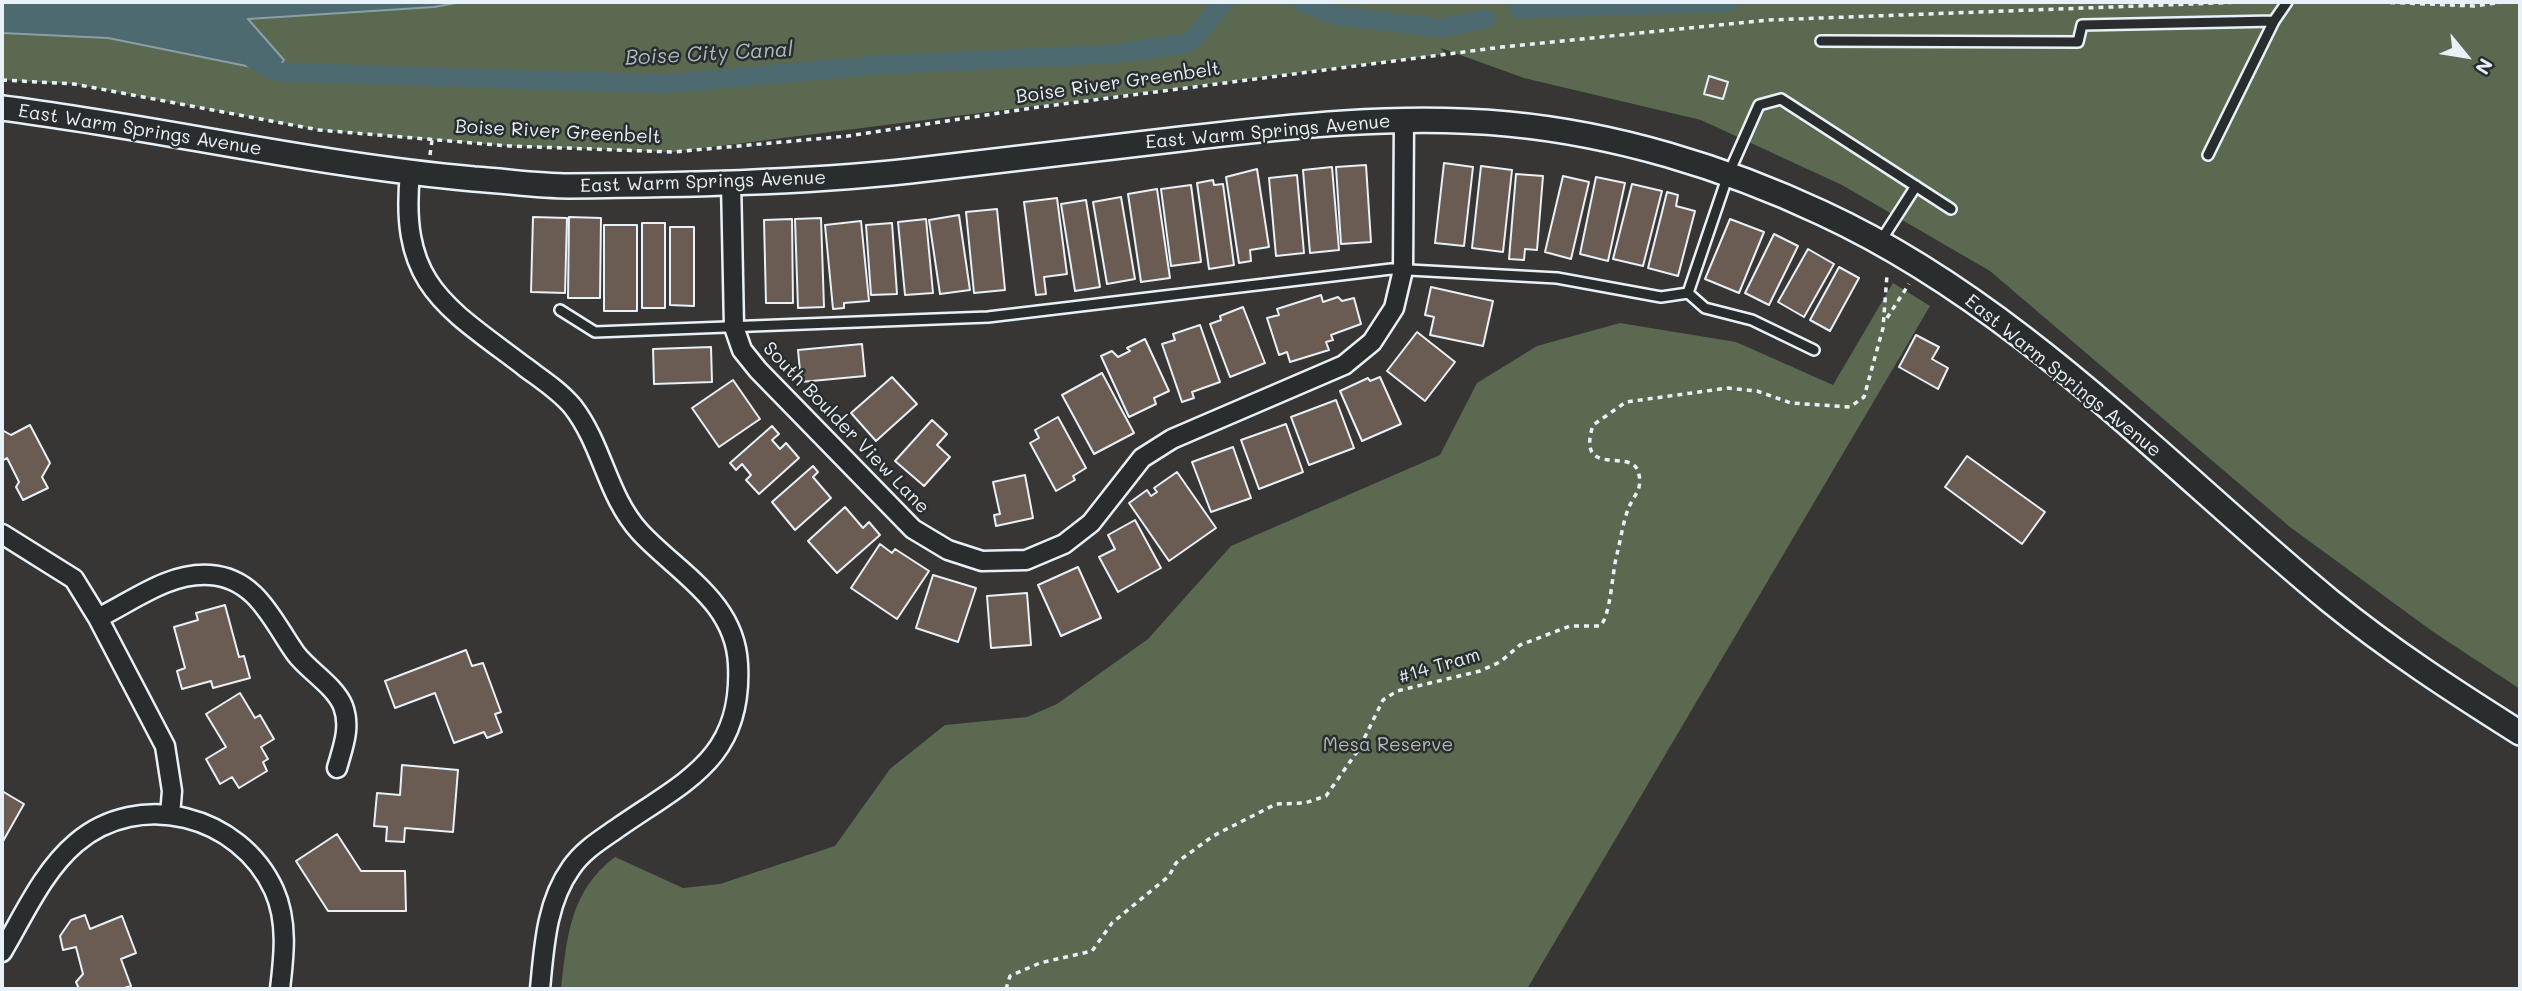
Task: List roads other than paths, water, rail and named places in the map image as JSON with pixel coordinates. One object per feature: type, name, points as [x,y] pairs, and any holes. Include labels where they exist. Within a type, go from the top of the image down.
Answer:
[{"type":"street","name":"East Warm Springs Avenue","points":[[2,108],[82,118],[410,173],[562,186],[827,178],[901,172],[1287,126],[1404,120],[1509,124],[1637,147],[1728,175],[1818,211],[1880,242],[1969,297],[2030,344],[2333,603],[2444,684],[2520,733]]},
{"type":"street","name":"South Boulder View Lane","points":[[731,181],[734,327],[742,350],[758,370],[913,528],[948,550],[982,561],[1026,560],[1064,544],[1091,523],[1142,458],[1172,439],[1344,365],[1372,341],[1394,308],[1403,270],[1404,120]]},
{"type":"street","points":[[410,173],[408,224],[419,269],[432,291],[451,310],[566,399],[588,427],[616,498],[640,531],[706,591],[727,621],[738,660],[739,701],[728,733],[713,756],[690,778],[587,850],[571,867],[557,890],[550,915],[540,989]]},
{"type":"street","points":[[2,534],[74,579],[165,746],[172,791],[170,815]]},
{"type":"street","points":[[97,618],[177,577],[212,575],[236,582],[257,596],[297,655],[342,704],[348,727],[337,768]]},
{"type":"street","points":[[2,952],[52,868],[77,842],[117,819],[139,814],[170,815],[209,825],[232,839],[259,865],[274,891],[283,925],[280,989]]},
{"type":"lane","points":[[2208,155],[2274,21],[2287,2]]},
{"type":"lane","points":[[1821,41],[2078,42],[2082,25],[2274,21]]},
{"type":"lane","points":[[1688,293],[1728,175],[1759,105],[1781,99],[1951,209]]},
{"type":"lane","points":[[1880,242],[1916,186]]},
{"type":"lane","points":[[561,310],[595,332],[988,317],[1403,270],[1558,278],[1661,297],[1688,293]]},
{"type":"lane","points":[[1688,293],[1705,309],[1752,320],[1814,350]]},
{"type":"water","points":[[2,2],[462,2],[434,7],[248,19],[284,60],[276,72],[108,38],[2,33]]},
{"type":"waterway","name":"Boise City Canal","points":[[253,59],[276,72],[664,84],[878,65],[1115,54],[1189,43],[1224,2]]},
{"type":"waterway","name":"Boise City Canal","points":[[1302,2],[1334,15],[1440,28],[1486,19]]},
{"type":"waterway","name":"Boise City Canal","points":[[1519,9],[1730,2]]},
{"type":"park label","name":"Mesa Reserve","points":[[1388,745]]}]
